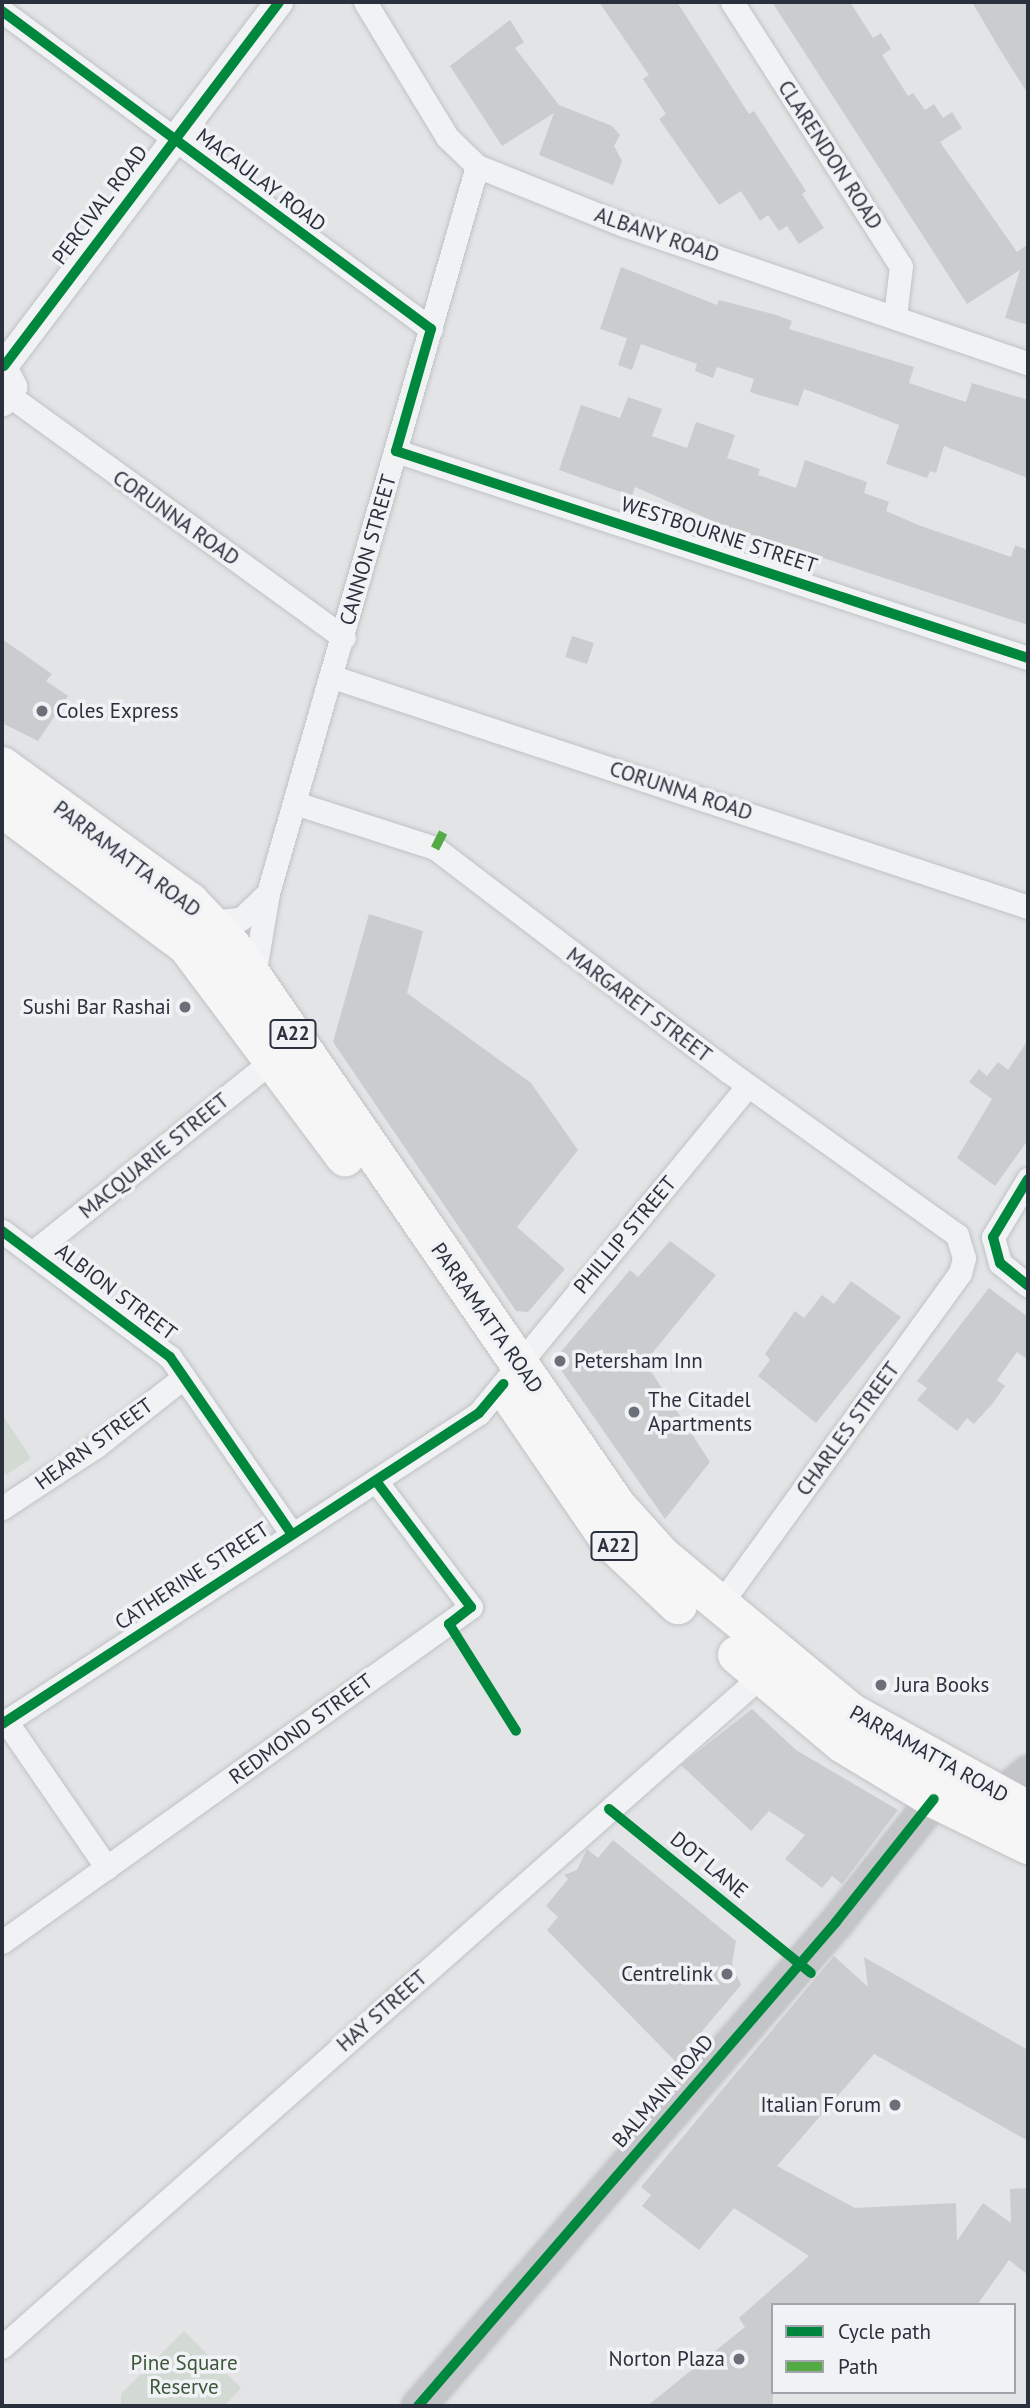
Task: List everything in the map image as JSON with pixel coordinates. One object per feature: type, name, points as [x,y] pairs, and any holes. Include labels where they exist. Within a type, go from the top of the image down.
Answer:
[{"type":"highway","name":"PARRAMATTA ROAD","points":[[2,766],[210,922],[254,976],[511,1374],[609,1540],[761,1676],[843,1744],[934,1799],[1007,1799]]},
{"type":"highway","name":"PARRAMATTA ROAD","points":[[2,808],[187,946],[275,1058],[511,1374],[617,1506],[719,1606],[852,1713],[1007,1799],[1028,1845]]},
{"type":"main road","name":"BALMAIN ROAD","points":[[418,2406],[836,1922],[934,1799]]},
{"type":"street","name":"PERCIVAL ROAD","points":[[3,366],[279,2]]},
{"type":"street","name":"ALBANY ROAD","points":[[365,2],[447,138],[478,166],[624,225],[1028,363]]},
{"type":"street","name":"CLARENDON ROAD","points":[[732,2],[901,266],[895,316]]},
{"type":"street","name":"MACAULAY ROAD","points":[[2,12],[431,329]]},
{"type":"street","name":"CANNON STREET","points":[[254,976],[268,893],[333,677],[478,166]]},
{"type":"street","points":[[3,366],[13,380],[6,399]]},
{"type":"street","name":"CORUNNA ROAD","points":[[6,399],[344,638]]},
{"type":"street","name":"WESTBOURNE STREET","points":[[397,451],[1028,658]]},
{"type":"street","name":"CORUNNA ROAD","points":[[333,677],[1028,907]]},
{"type":"street","name":"MARGARET STREET","points":[[295,803],[435,848],[748,1086],[947,1225],[962,1246]]},
{"type":"street","name":"CANNON STREET","points":[[210,922],[241,919],[268,893]]},
{"type":"street","name":"MACQUARIE STREET","points":[[32,1253],[275,1058]]},
{"type":"street","name":"PHILLIP STREET","points":[[511,1374],[748,1086]]},
{"type":"street","points":[[1028,1179],[997,1223],[993,1250],[1028,1286]]},
{"type":"street","name":"ALBION STREET","points":[[2,1231],[170,1357],[291,1533]]},
{"type":"street","name":"CHARLES STREET","points":[[719,1606],[956,1279],[962,1246]]},
{"type":"street","name":"CATHERINE STREET","points":[[4,1723],[291,1533],[479,1413],[511,1374]]},
{"type":"street","name":"HEARN STREET","points":[[2,1508],[95,1447],[184,1377]]},
{"type":"street","name":"REDMOND STREET","points":[[2,1942],[471,1607],[376,1481]]},
{"type":"street","name":"HAY STREET","points":[[2,2347],[761,1676]]},
{"type":"street","points":[[4,1723],[107,1868]]},
{"type":"green space","points":[[2,1414],[31,1458],[6,1475],[2,1468]]},
{"type":"green space","name":"Pine Square Reserve","points":[[184,2331],[241,2388],[224,2406],[121,2406],[121,2394]]},
{"type":"building","points":[[599,2],[677,2],[749,114],[754,111],[806,191],[802,194],[824,228],[799,244],[787,226],[779,231],[768,215],[760,221],[741,191],[719,205],[659,119],[666,114],[643,79],[649,75]]},
{"type":"building","points":[[772,2],[850,2],[873,38],[881,33],[891,49],[882,55],[908,96],[913,93],[925,110],[934,104],[943,118],[952,112],[962,128],[940,142],[1017,252],[1028,244],[1028,325],[1005,318],[1020,270],[967,304]]},
{"type":"building","points":[[972,2],[1028,2],[1028,94],[999,48]]},
{"type":"building","points":[[510,20],[524,42],[515,48],[559,105],[612,126],[620,135],[614,146],[622,161],[613,185],[539,155],[554,113],[502,146],[450,66]]},
{"type":"building","points":[[621,267],[717,305],[719,300],[776,315],[792,321],[789,329],[914,367],[909,383],[966,402],[972,383],[1028,400],[1028,478],[944,446],[936,473],[930,471],[927,478],[886,464],[899,425],[840,402],[804,389],[798,406],[766,397],[750,392],[754,379],[717,367],[713,378],[695,371],[697,364],[641,344],[632,370],[618,365],[627,338],[600,329]]},
{"type":"building","points":[[628,397],[662,409],[652,436],[687,448],[696,422],[735,435],[727,458],[760,469],[758,475],[796,488],[805,460],[867,482],[864,493],[889,502],[886,511],[921,526],[1011,557],[1015,545],[1028,550],[1028,625],[722,525],[635,487],[632,496],[559,470],[581,405],[620,418]]},
{"type":"building","points":[[572,636],[594,643],[587,664],[565,657]]},
{"type":"building","points":[[2,639],[52,674],[46,681],[68,696],[38,741],[2,723]]},
{"type":"building","points":[[369,914],[423,931],[407,993],[531,1083],[578,1150],[517,1227],[565,1269],[528,1312],[516,1311],[333,1042]]},
{"type":"building","points":[[1028,1040],[1028,1140],[995,1186],[957,1158],[992,1099],[969,1082],[979,1069],[987,1076],[998,1062],[1008,1070]]},
{"type":"building","name":"The Citadel Apartments","points":[[670,1241],[716,1275],[645,1362],[710,1462],[665,1519],[554,1360],[630,1270],[638,1277]]},
{"type":"building","points":[[851,1281],[901,1317],[816,1423],[758,1376],[770,1360],[765,1354],[795,1311],[804,1318],[822,1295],[834,1304]]},
{"type":"building","points":[[989,1288],[1028,1317],[1028,1360],[1017,1352],[997,1380],[1005,1386],[993,1403],[974,1424],[967,1418],[957,1431],[917,1400],[927,1388],[917,1381]]},
{"type":"building","points":[[752,1709],[796,1750],[898,1810],[842,1884],[832,1876],[822,1888],[785,1859],[805,1835],[769,1811],[751,1831],[681,1765]]},
{"type":"building","points":[[613,1840],[736,1941],[732,1964],[741,1985],[676,2062],[547,1930],[558,1917],[546,1906],[568,1879],[564,1875],[577,1870],[587,1849],[598,1858]]},
{"type":"building","points":[[834,1956],[868,1987],[864,1957],[1028,2050],[1028,2141],[874,2054],[777,2166],[855,2208],[956,2203],[957,2241],[983,2203],[1011,2223],[1010,2189],[1028,2188],[1028,2275],[1009,2260],[978,2303],[771,2303],[773,2406],[647,2406],[745,2327],[739,2318],[809,2256],[734,2208],[699,2250],[642,2206],[651,2195],[641,2187]]},
{"type":"marked path","points":[[435,848],[445,828]]},
{"type":"cycle path","points":[[4,366],[279,2]]},
{"type":"cycle path","points":[[2,11],[431,329],[396,451],[1028,658]]},
{"type":"cycle path","points":[[1028,1179],[993,1237],[1000,1263],[1028,1286]]},
{"type":"cycle path","points":[[2,1231],[170,1357],[291,1533]]},
{"type":"cycle path","points":[[2,1724],[479,1413],[503,1384]]},
{"type":"cycle path","points":[[376,1481],[471,1607],[449,1624],[516,1731]]},
{"type":"cycle path","points":[[418,2406],[836,1922],[934,1799]]},
{"type":"cycle path","name":"DOT LANE","points":[[609,1809],[811,1973]]},
{"type":"place","name":"Coles Express","points":[[42,711]]},
{"type":"place","name":"Sushi Bar Rashai","points":[[185,1007]]},
{"type":"place","name":"Petersham Inn","points":[[560,1361]]},
{"type":"place","name":"The Citadel Apartments","points":[[634,1412]]},
{"type":"place","name":"Jura Books","points":[[881,1685]]},
{"type":"place","name":"Centrelink","points":[[727,1974]]},
{"type":"place","name":"Italian Forum","points":[[895,2105]]},
{"type":"place","name":"Norton Plaza","points":[[739,2359]]}]
